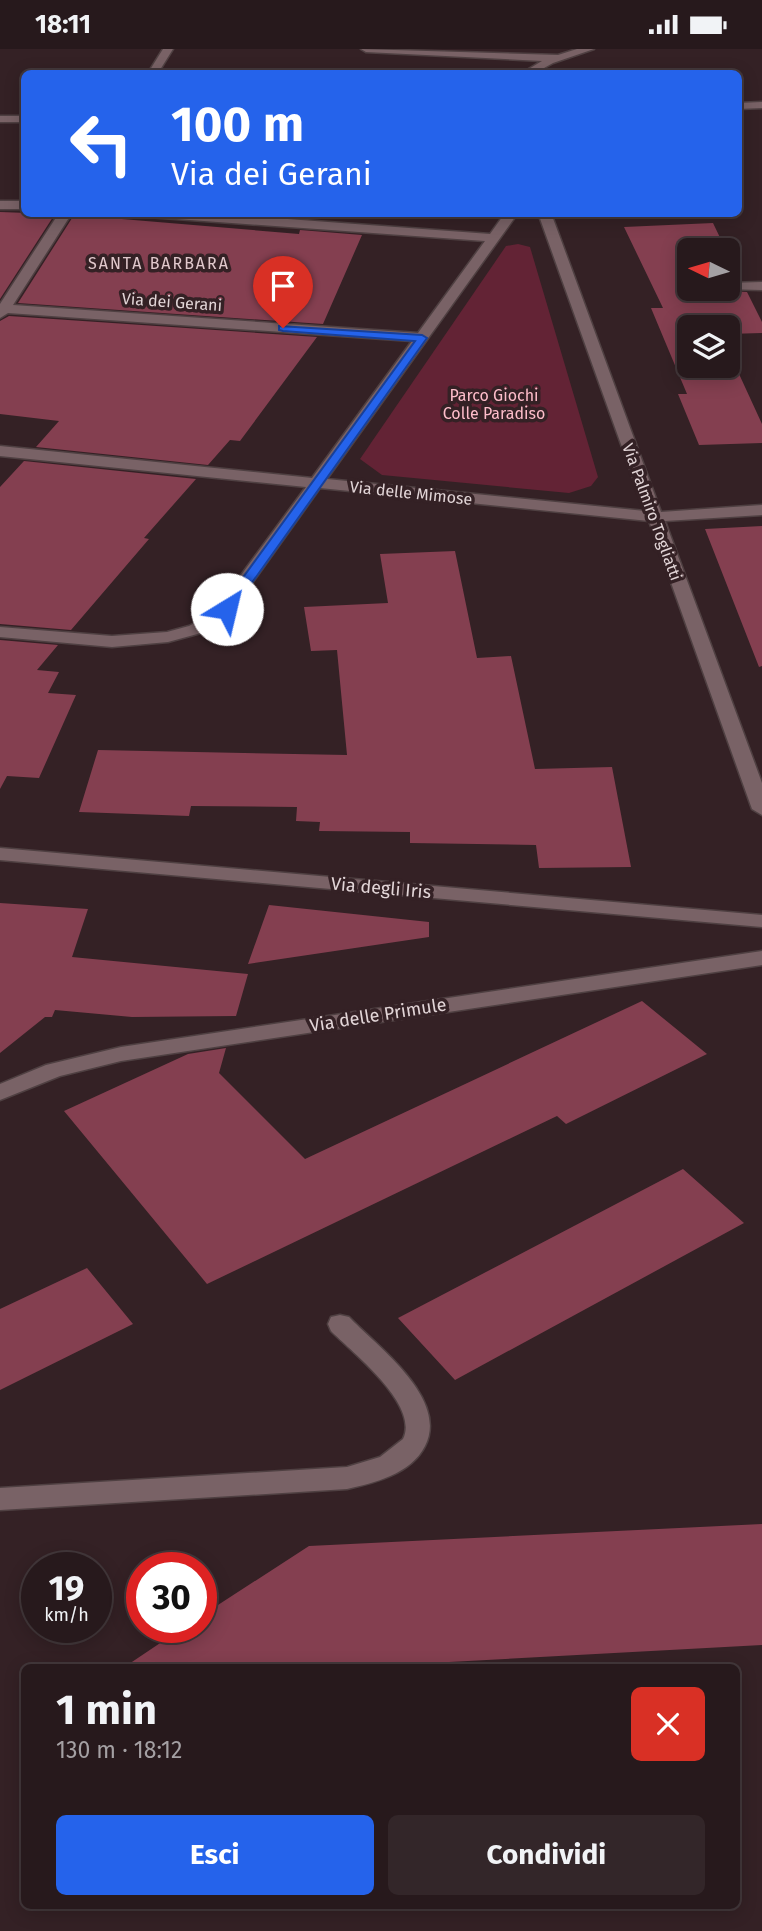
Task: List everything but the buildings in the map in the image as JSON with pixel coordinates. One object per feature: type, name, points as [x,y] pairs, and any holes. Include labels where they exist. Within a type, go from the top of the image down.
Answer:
[{"type":"street","points":[[155,70],[169,49]]},
{"type":"street","points":[[366,49],[557,58]]},
{"type":"street","points":[[534,70],[557,58],[589,49]]},
{"type":"street","points":[[742,106],[762,106]]},
{"type":"street","points":[[0,119],[21,118]]},
{"type":"street","points":[[0,205],[21,205]]},
{"type":"street","points":[[1,310],[63,217]]},
{"type":"street","points":[[203,217],[494,238]]},
{"type":"street","points":[[0,632],[140,641],[187,634],[204,626],[227,609],[509,217]]},
{"type":"street","name":"Via Palmiro Togliatti","points":[[545,217],[762,809]]},
{"type":"street","points":[[740,287],[762,286]]},
{"type":"street","name":"Via dei Gerani","points":[[1,310],[422,338]]},
{"type":"street","name":"Via delle Mimose","points":[[0,451],[654,517],[762,510]]},
{"type":"street","name":"Via degli Iris","points":[[0,854],[762,921]]},
{"type":"street","name":"Via delle Primule","points":[[0,1093],[54,1070],[121,1054],[762,958]]},
{"type":"street","points":[[0,1499],[347,1478],[383,1469],[407,1454],[417,1439],[419,1417],[406,1395],[340,1324]]},
{"type":"green space","name":"Parco Giochi Colle Paradiso","points":[[518,244],[530,247],[598,477],[591,486],[569,493],[382,475],[360,459],[506,246]]},
{"type":"district","name":"SANTA BARBARA","points":[[159,263]]},
{"type":"route","points":[[227,609],[422,338],[283,328]]}]
